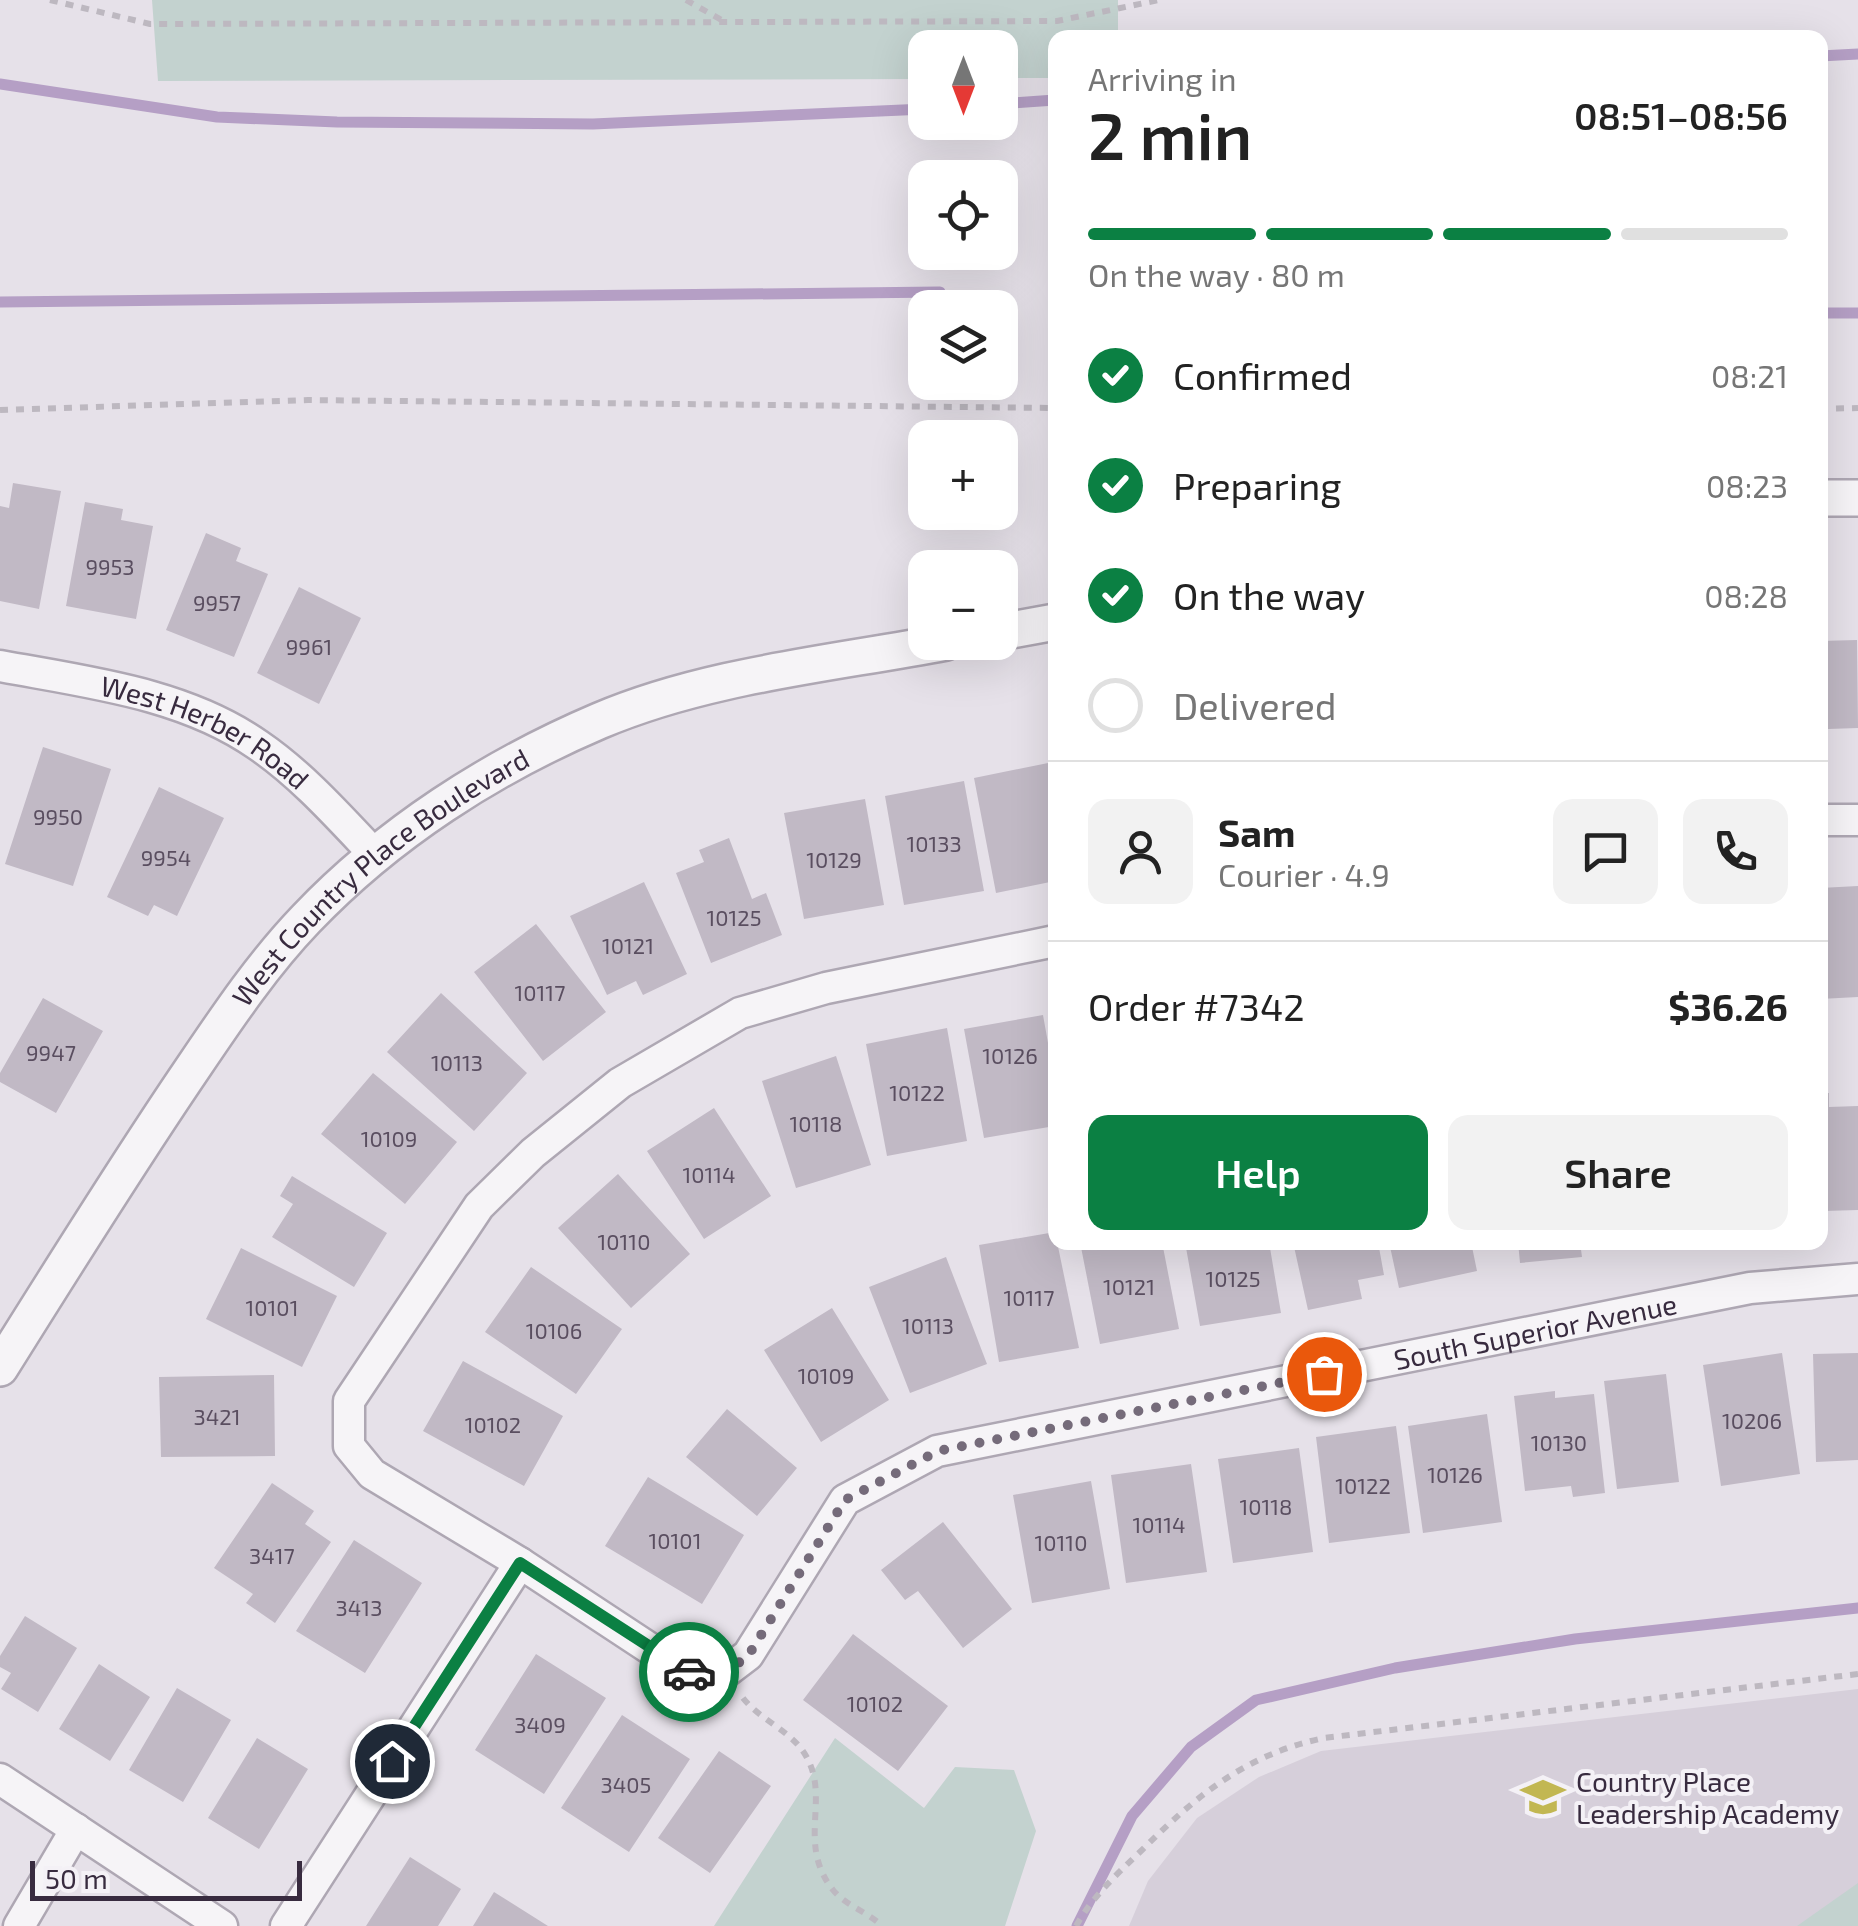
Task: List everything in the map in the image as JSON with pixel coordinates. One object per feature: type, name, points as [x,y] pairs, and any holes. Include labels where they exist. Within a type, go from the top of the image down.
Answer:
[{"type":"street","points":[[1828,498],[1858,498]]},
{"type":"street","points":[[1018,629],[1048,623]]},
{"type":"street","name":"West Country Place Boulevard","points":[[0,1368],[128,1164],[244,994],[306,920],[376,856],[442,805],[500,770],[601,720],[711,686],[908,649]]},
{"type":"street","name":"West Herber Road","points":[[0,666],[109,686],[184,708],[256,743],[319,796],[376,856]]},
{"type":"street","points":[[1828,820],[1858,820]]},
{"type":"street","points":[[723,1674],[684,1671],[520,1563],[372,1474],[348,1446],[348,1401],[479,1206],[533,1153],[620,1083],[740,1013],[826,988],[1048,942]]},
{"type":"street","name":"South Superior Avenue","points":[[723,1674],[748,1656],[845,1500],[938,1451],[1750,1288],[1858,1279]]},
{"type":"street","points":[[286,1926],[520,1563]]},
{"type":"street","points":[[0,1779],[222,1926]]},
{"type":"street","points":[[18,1926],[76,1829]]},
{"type":"path","points":[[50,0],[150,24],[1057,21],[1160,0]]},
{"type":"path","points":[[686,0],[728,24]]},
{"type":"path","points":[[0,410],[308,400],[1048,408]]},
{"type":"path","points":[[1828,409],[1858,408]]},
{"type":"path","points":[[723,1674],[749,1706],[806,1755],[816,1785],[812,1838],[816,1865],[834,1892],[882,1926]]},
{"type":"path","points":[[1076,1926],[1104,1886],[1196,1796],[1281,1747],[1324,1738],[1858,1674]]},
{"type":"shaded area","points":[[152,0],[1118,0],[1118,30],[1048,30],[1048,78],[1018,78],[1018,30],[908,30],[908,79],[158,81]]},
{"type":"shaded area","name":"Country Place Leadership Academy","points":[[1858,1689],[1858,1926],[1129,1926],[1148,1881],[1197,1818],[1259,1777],[1321,1751]]},
{"type":"shaded area","points":[[835,1738],[924,1808],[955,1767],[1014,1770],[1036,1831],[1005,1926],[714,1926]]},
{"type":"shaded area","points":[[1858,1883],[1858,1926],[1797,1926]]},
{"type":"building","points":[[13,483],[61,491],[39,609],[0,601],[0,506],[9,508]]},
{"type":"building","points":[[85,502],[123,509],[121,520],[153,526],[136,619],[66,606]]},
{"type":"building","points":[[206,533],[241,548],[236,561],[268,574],[234,657],[166,630]]},
{"type":"building","points":[[299,587],[361,618],[319,704],[257,673]]},
{"type":"building","points":[[1857,640],[1858,728],[1828,729],[1828,641]]},
{"type":"building","points":[[43,747],[111,769],[73,886],[5,864]]},
{"type":"building","points":[[1048,763],[1048,882],[996,893],[974,778]]},
{"type":"building","points":[[964,781],[984,891],[904,905],[885,796]]},
{"type":"building","points":[[159,787],[224,818],[177,916],[154,905],[148,916],[107,897]]},
{"type":"building","points":[[865,799],[884,905],[804,919],[784,813]]},
{"type":"building","points":[[729,838],[752,899],[766,893],[782,935],[711,963],[676,873],[704,862],[699,850]]},
{"type":"building","points":[[644,882],[687,974],[643,995],[636,981],[607,995],[570,916]]},
{"type":"building","points":[[1858,886],[1858,997],[1828,999],[1828,888]]},
{"type":"building","points":[[536,924],[606,1012],[543,1061],[474,972]]},
{"type":"building","points":[[441,993],[527,1073],[474,1131],[387,1052]]},
{"type":"building","points":[[43,998],[103,1031],[56,1113],[0,1082],[0,1073]]},
{"type":"building","points":[[1043,1015],[1048,1043],[1048,1127],[984,1138],[964,1029]]},
{"type":"building","points":[[947,1028],[967,1141],[887,1156],[866,1044]]},
{"type":"building","points":[[836,1056],[871,1165],[796,1188],[762,1081]]},
{"type":"building","points":[[373,1073],[457,1142],[405,1204],[321,1134]]},
{"type":"building","points":[[1828,1093],[1829,1107],[1858,1106],[1858,1210],[1828,1211]]},
{"type":"building","points":[[714,1108],[771,1196],[704,1239],[647,1151]]},
{"type":"building","points":[[618,1174],[690,1254],[631,1308],[558,1228]]},
{"type":"building","points":[[292,1176],[387,1233],[354,1287],[272,1237],[293,1204],[280,1196]]},
{"type":"building","points":[[1048,1233],[1048,1250],[1059,1250],[1079,1348],[999,1362],[979,1245]]},
{"type":"building","points":[[241,1248],[337,1296],[302,1367],[206,1319]]},
{"type":"building","points":[[1082,1250],[1164,1250],[1179,1329],[1100,1344]]},
{"type":"building","points":[[1186,1250],[1270,1250],[1281,1313],[1200,1326]]},
{"type":"building","points":[[1295,1250],[1379,1250],[1384,1275],[1358,1280],[1362,1299],[1308,1310]]},
{"type":"building","points":[[1391,1250],[1473,1250],[1477,1271],[1399,1288]]},
{"type":"building","points":[[1519,1250],[1581,1250],[1582,1257],[1520,1263]]},
{"type":"building","points":[[946,1257],[987,1364],[910,1393],[869,1287]]},
{"type":"building","points":[[531,1267],[622,1329],[576,1394],[485,1332]]},
{"type":"building","points":[[832,1308],[889,1400],[821,1442],[764,1350]]},
{"type":"building","points":[[1782,1353],[1800,1474],[1721,1486],[1703,1365]]},
{"type":"building","points":[[1858,1353],[1858,1460],[1816,1462],[1813,1354]]},
{"type":"building","points":[[463,1361],[563,1416],[524,1486],[423,1431]]},
{"type":"building","points":[[1666,1374],[1679,1482],[1617,1489],[1604,1381]]},
{"type":"building","points":[[274,1375],[275,1456],[161,1457],[159,1377]]},
{"type":"building","points":[[1555,1391],[1555,1398],[1594,1394],[1605,1493],[1573,1497],[1571,1486],[1525,1491],[1514,1396]]},
{"type":"building","points":[[727,1409],[797,1468],[757,1516],[686,1457]]},
{"type":"building","points":[[1487,1414],[1502,1522],[1423,1533],[1408,1426]]},
{"type":"building","points":[[1396,1426],[1410,1533],[1329,1543],[1316,1437]]},
{"type":"building","points":[[1299,1448],[1313,1552],[1233,1563],[1218,1459]]},
{"type":"building","points":[[1191,1464],[1207,1572],[1126,1583],[1111,1475]]},
{"type":"building","points":[[648,1477],[744,1535],[702,1604],[605,1546]]},
{"type":"building","points":[[1091,1481],[1110,1589],[1032,1603],[1013,1495]]},
{"type":"building","points":[[272,1483],[314,1511],[305,1524],[331,1542],[275,1623],[246,1603],[253,1594],[214,1568]]},
{"type":"building","points":[[943,1522],[1012,1609],[963,1648],[918,1591],[905,1600],[881,1570]]},
{"type":"building","points":[[354,1540],[422,1583],[365,1673],[296,1631]]},
{"type":"building","points":[[25,1616],[77,1648],[38,1712],[1,1689],[11,1673],[0,1667],[0,1656]]},
{"type":"building","points":[[853,1634],[948,1706],[898,1771],[803,1700]]},
{"type":"building","points":[[536,1654],[606,1698],[544,1794],[475,1750]]},
{"type":"building","points":[[99,1664],[150,1697],[110,1761],[59,1729]]},
{"type":"building","points":[[177,1688],[231,1720],[183,1802],[129,1770]]},
{"type":"building","points":[[622,1715],[690,1759],[629,1852],[561,1808]]},
{"type":"building","points":[[257,1738],[308,1769],[259,1849],[208,1818]]},
{"type":"building","points":[[719,1751],[771,1786],[710,1873],[658,1838]]},
{"type":"building","points":[[410,1857],[461,1889],[438,1926],[366,1926]]},
{"type":"building","points":[[494,1892],[548,1926],[473,1926]]},
{"type":"waterway","points":[[1828,56],[1858,54]]},
{"type":"waterway","points":[[0,84],[217,117],[337,122],[593,124],[908,110]]},
{"type":"waterway","points":[[1018,103],[1048,101]]},
{"type":"waterway","points":[[0,302],[908,292]]},
{"type":"waterway","points":[[1828,313],[1858,313]]},
{"type":"waterway","points":[[1077,1926],[1132,1816],[1191,1747],[1256,1700],[1395,1668],[1575,1639],[1858,1608]]},
{"type":"way so far","points":[[689,1672],[723,1674],[748,1656],[845,1500],[938,1451],[1324,1374]]},
{"type":"place","name":"Country Place Leadership Academy","points":[[1543,1797]]},
{"type":"route","points":[[392,1761],[520,1563],[689,1672]]}]
